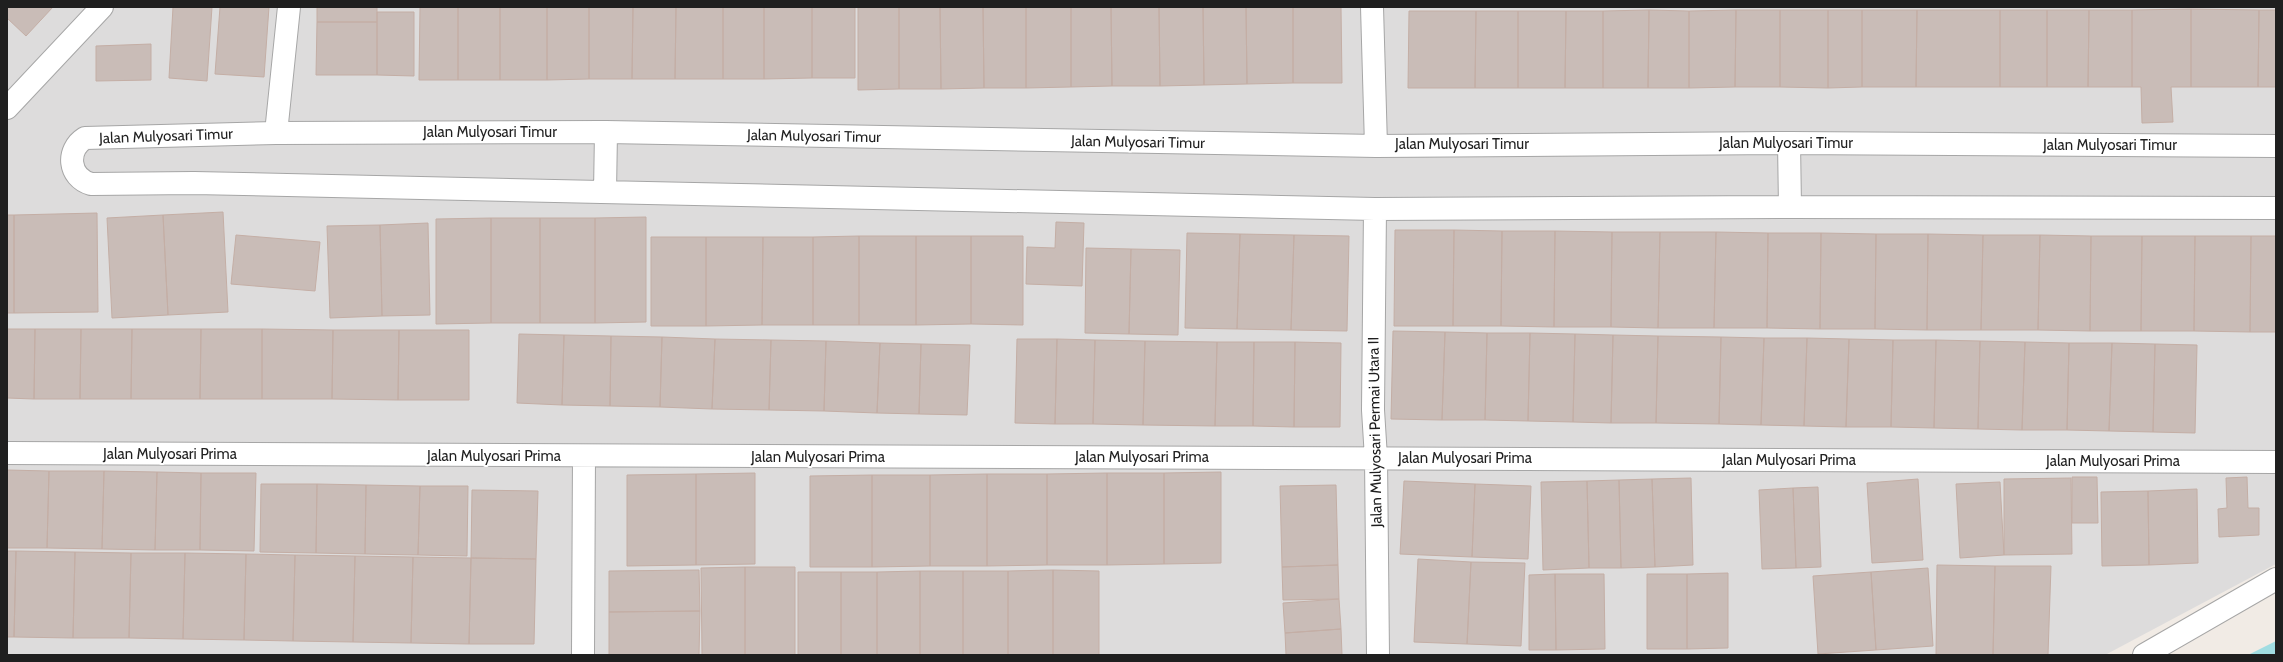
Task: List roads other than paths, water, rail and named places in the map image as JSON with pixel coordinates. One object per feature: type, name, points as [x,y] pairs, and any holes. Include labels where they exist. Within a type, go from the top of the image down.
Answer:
[{"type":"street","points":[[7,108],[102,7]]},
{"type":"street","points":[[276,132],[289,7]]},
{"type":"street","points":[[1372,7],[1376,146]]},
{"type":"street","name":"Jalan Mulyosari Timur","points":[[2276,146],[1789,143],[1376,146],[606,132],[276,132],[85,138],[79,142],[75,149],[73,168],[78,178],[91,184],[202,183],[1375,209],[1790,207],[2276,208]]},
{"type":"street","points":[[604,192],[606,132]]},
{"type":"street","points":[[1789,143],[1790,207]]},
{"type":"street","name":"Jalan Mulyosari Permai Utara II","points":[[1375,209],[1373,410],[1376,458],[1378,655]]},
{"type":"street","name":"Jalan Mulyosari Prima","points":[[7,453],[2276,462]]},
{"type":"street","points":[[583,655],[584,456]]},
{"type":"street","points":[[2144,655],[2276,579]]},
{"type":"water","points":[[2276,641],[2276,655],[2248,655]]}]
